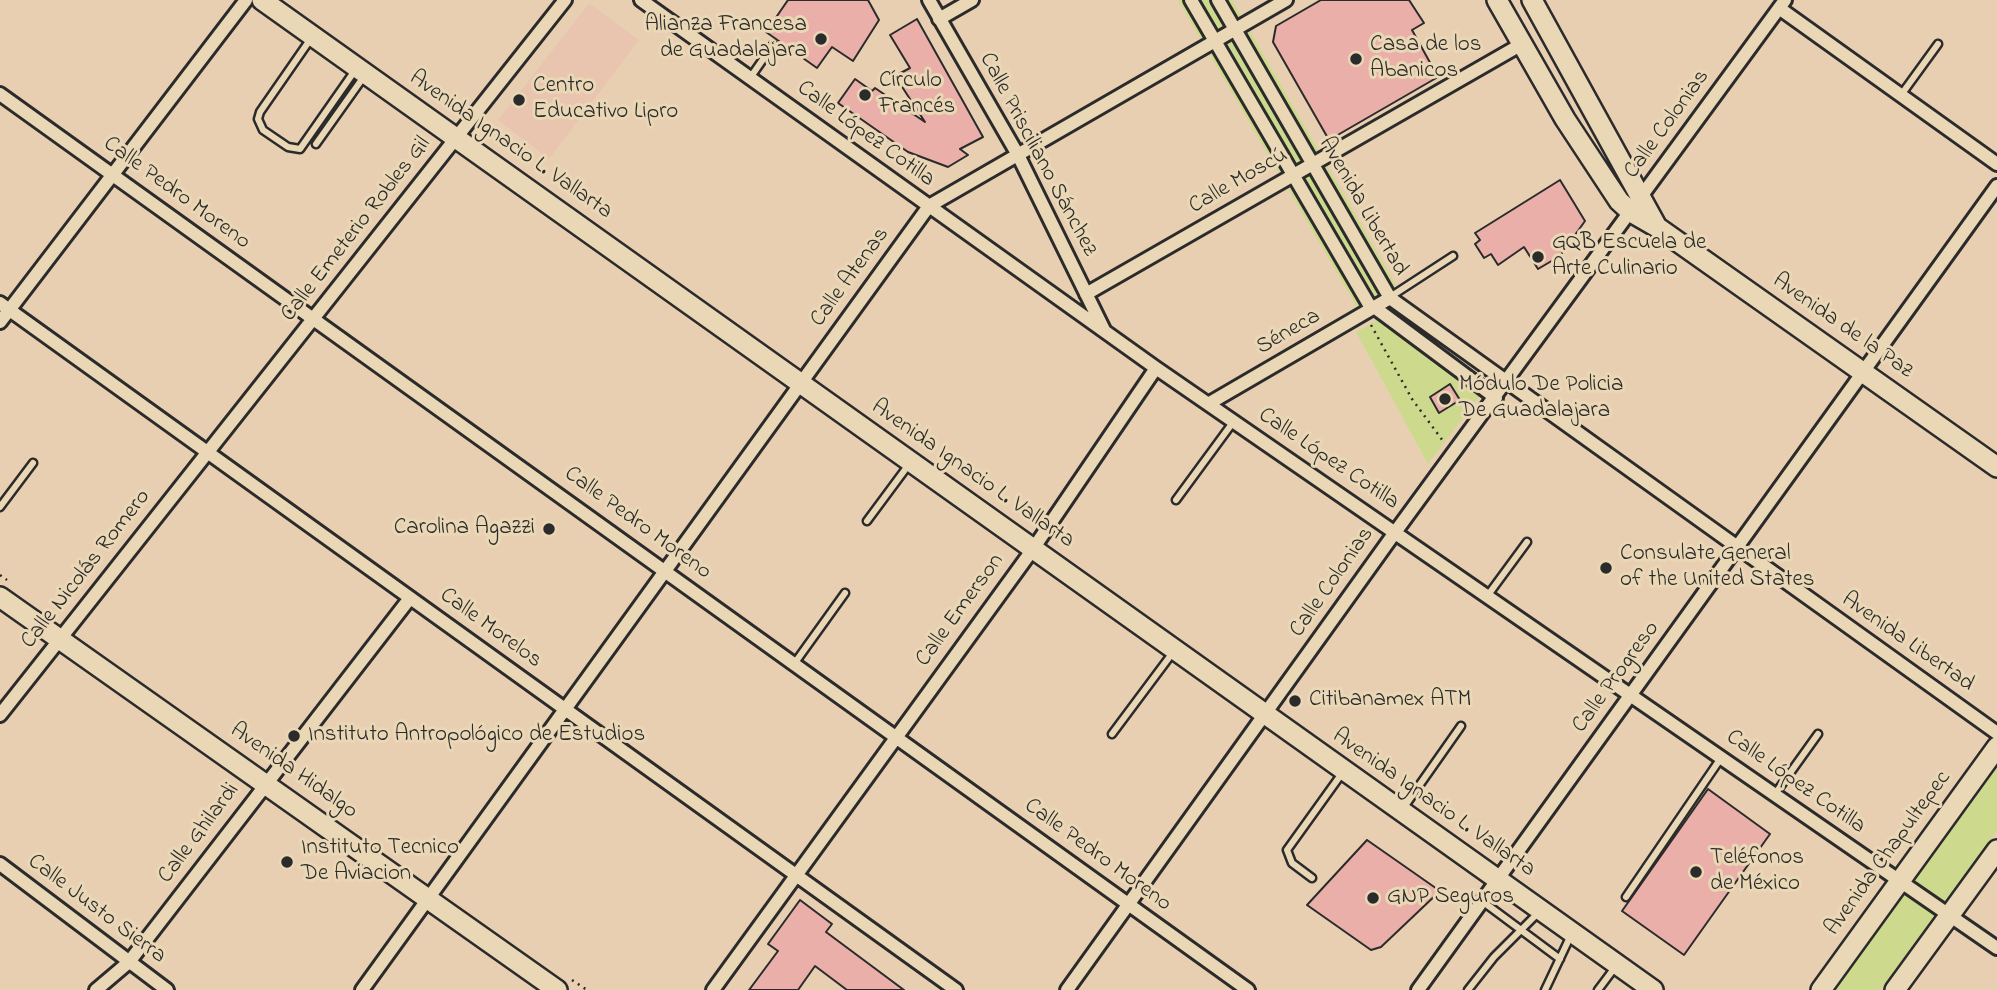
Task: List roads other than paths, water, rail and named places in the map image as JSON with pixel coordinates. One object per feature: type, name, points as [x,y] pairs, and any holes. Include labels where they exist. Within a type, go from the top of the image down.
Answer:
[{"type":"main road","name":"Avenida Ignacio L. Vallarta","points":[[262,0],[1653,990]]},
{"type":"main road","name":"Avenida de la Paz","points":[[1497,0],[1565,118],[1619,201],[1997,467]]},
{"type":"main road","name":"Avenida de la Paz","points":[[1532,0],[1657,227]]},
{"type":"main road","name":"Avenida Hidalgo","points":[[0,597],[558,990]]},
{"type":"main road","name":"Avenida Chapultepec","points":[[1821,990],[1997,747]]},
{"type":"main road","points":[[1895,990],[1997,850]]},
{"type":"street","points":[[0,322],[5,307],[114,174],[246,0]]},
{"type":"street","name":"Calle Emeterio Robles Gil","points":[[207,452],[565,0]]},
{"type":"street","name":"Calle López Cotilla","points":[[641,0],[1156,368],[1997,948]]},
{"type":"street","name":"Calle Prisciliano Sánchez","points":[[929,0],[1017,155],[1105,332]]},
{"type":"street","points":[[939,19],[972,0]]},
{"type":"street","name":"Avenida Libertad","points":[[1191,0],[1370,310]]},
{"type":"street","name":"Avenida Libertad","points":[[1218,0],[1390,298],[1997,733]]},
{"type":"street","name":"Calle Atenas","points":[[362,990],[929,206],[1286,0]]},
{"type":"street","points":[[1782,4],[1997,164]]},
{"type":"street","name":"Calle Colonias","points":[[1067,990],[1396,531],[1782,4]]},
{"type":"street","name":"Calle Moscú","points":[[1086,294],[1522,44]]},
{"type":"street","name":"Calle Pedro Moreno","points":[[0,94],[1248,990]]},
{"type":"street","name":"Calle Progreso","points":[[1418,990],[1997,186]]},
{"type":"street","name":"Séneca","points":[[1208,404],[1390,298]]},
{"type":"street","name":"Calle Morelos","points":[[5,307],[956,990]]},
{"type":"street","points":[[1370,310],[1496,398]]},
{"type":"street","name":"Calle Emerson","points":[[714,990],[1032,549],[1156,368]]},
{"type":"street","name":"Calle Nicolás Romero","points":[[0,715],[207,452]]},
{"type":"street","name":"Calle Ghilardi","points":[[96,990],[129,962],[410,598]]},
{"type":"street","name":"Calle Justo Sierra","points":[[0,864],[167,990]]},
{"type":"lane","points":[[313,36],[260,112],[258,119],[263,130],[288,147],[300,149],[362,71]]},
{"type":"lane","points":[[1901,95],[1938,44]]},
{"type":"lane","points":[[750,78],[773,45]]},
{"type":"lane","points":[[316,144],[362,71]]},
{"type":"lane","points":[[1390,298],[1453,256]]},
{"type":"lane","points":[[1177,500],[1234,421]]},
{"type":"lane","points":[[867,522],[911,462]]},
{"type":"lane","points":[[0,507],[33,463]]},
{"type":"lane","points":[[1488,595],[1527,542]]},
{"type":"lane","points":[[794,664],[845,593]]},
{"type":"lane","points":[[1112,734],[1175,650]]},
{"type":"lane","points":[[1401,811],[1461,726]]},
{"type":"lane","points":[[1775,794],[1818,734]]},
{"type":"lane","points":[[1626,897],[1721,758]]},
{"type":"lane","points":[[1312,878],[1292,863],[1287,850],[1344,771]]},
{"type":"lane","points":[[1482,901],[1560,959]]},
{"type":"lane","points":[[1468,990],[1494,957],[1540,910]]},
{"type":"lane","points":[[1545,990],[1572,933]]},
{"type":"lane","points":[[1598,990],[1617,964]]},
{"type":"place","name":"Alianza Francesa de Guadalajara","points":[[821,39]]},
{"type":"place","name":"Casa de los Abanicos","points":[[1356,59]]},
{"type":"place","name":"Círculo Francés","points":[[865,95]]},
{"type":"place","name":"Centro Educativo Lipro","points":[[519,100]]},
{"type":"place","name":"GQB Escuela de Arte Culinario","points":[[1538,257]]},
{"type":"place","name":"Módulo De Policia De Guadalajara","points":[[1445,399]]},
{"type":"place","name":"Carolina Agazzi","points":[[549,529]]},
{"type":"place","name":"Consulate General of the United States","points":[[1606,568]]},
{"type":"place","name":"Citibanamex ATM","points":[[1295,701]]},
{"type":"place","name":"Instituto Antropológico de Estudios","points":[[294,736]]},
{"type":"place","name":"Instituto Tecnico De Aviacion","points":[[287,862]]},
{"type":"place","name":"Teléfonos de México","points":[[1696,872]]},
{"type":"place","name":"GNP Seguros","points":[[1373,898]]}]
